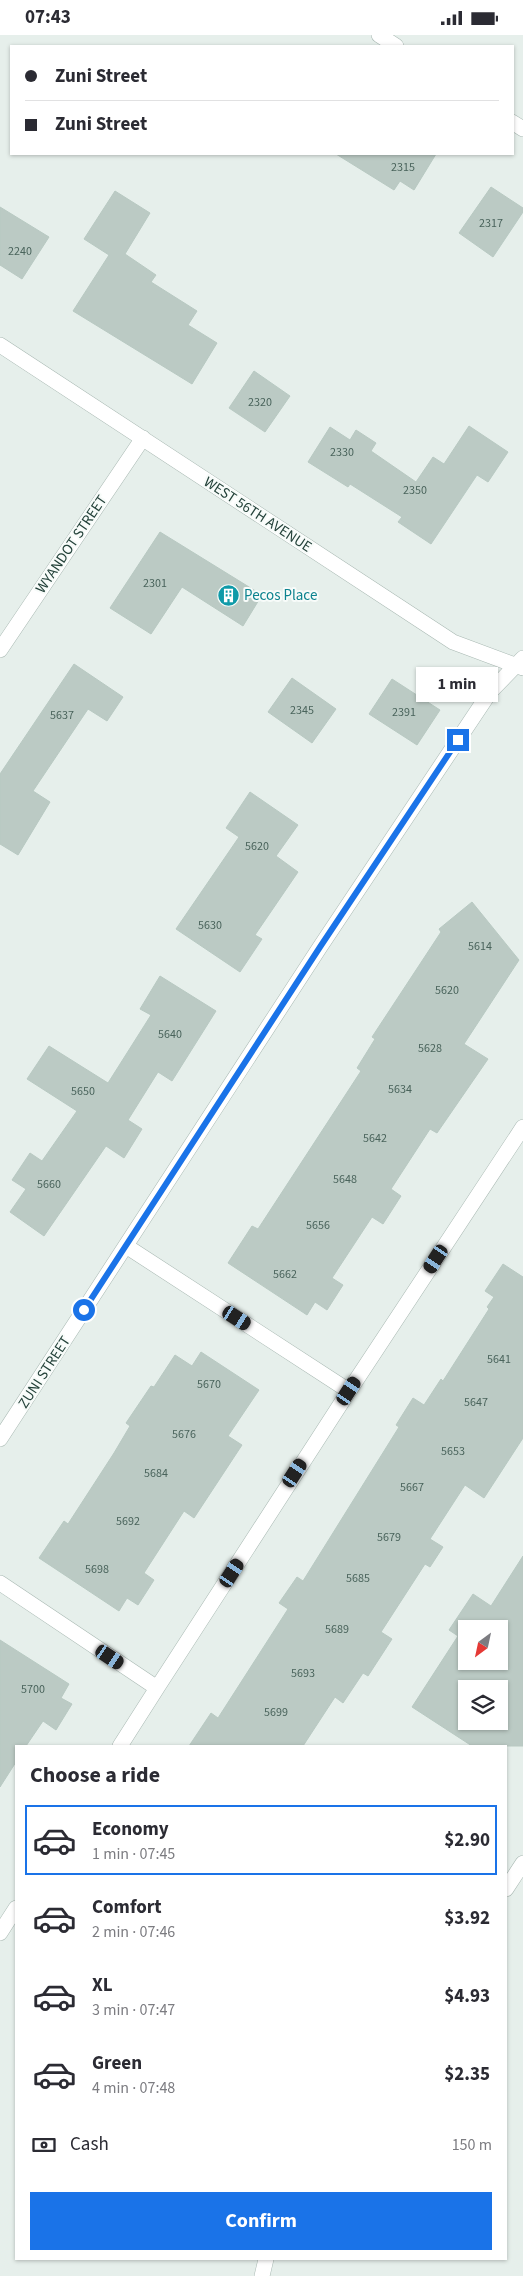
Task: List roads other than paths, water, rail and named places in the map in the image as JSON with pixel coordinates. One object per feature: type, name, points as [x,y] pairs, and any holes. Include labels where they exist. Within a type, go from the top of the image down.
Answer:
[{"type":"street","points":[[379,35],[394,45]]},
{"type":"street","name":"WEST 56TH AVENUE","points":[[0,345],[453,642],[522,664]]},
{"type":"street","name":"WYANDOT STREET","points":[[0,650],[143,438]]},
{"type":"street","name":"ZUNI STREET","points":[[0,1439],[320,947],[490,692],[522,664]]},
{"type":"street","points":[[121,1745],[349,1391],[523,1127]]},
{"type":"street","points":[[126,1246],[349,1391]]},
{"type":"street","points":[[0,1583],[157,1688]]},
{"type":"street","points":[[507,1887],[523,1863]]},
{"type":"street","points":[[0,1933],[15,1910]]},
{"type":"street","points":[[262,2276],[266,2260]]},
{"type":"place","name":"Pecos Place","points":[[228,595]]}]
